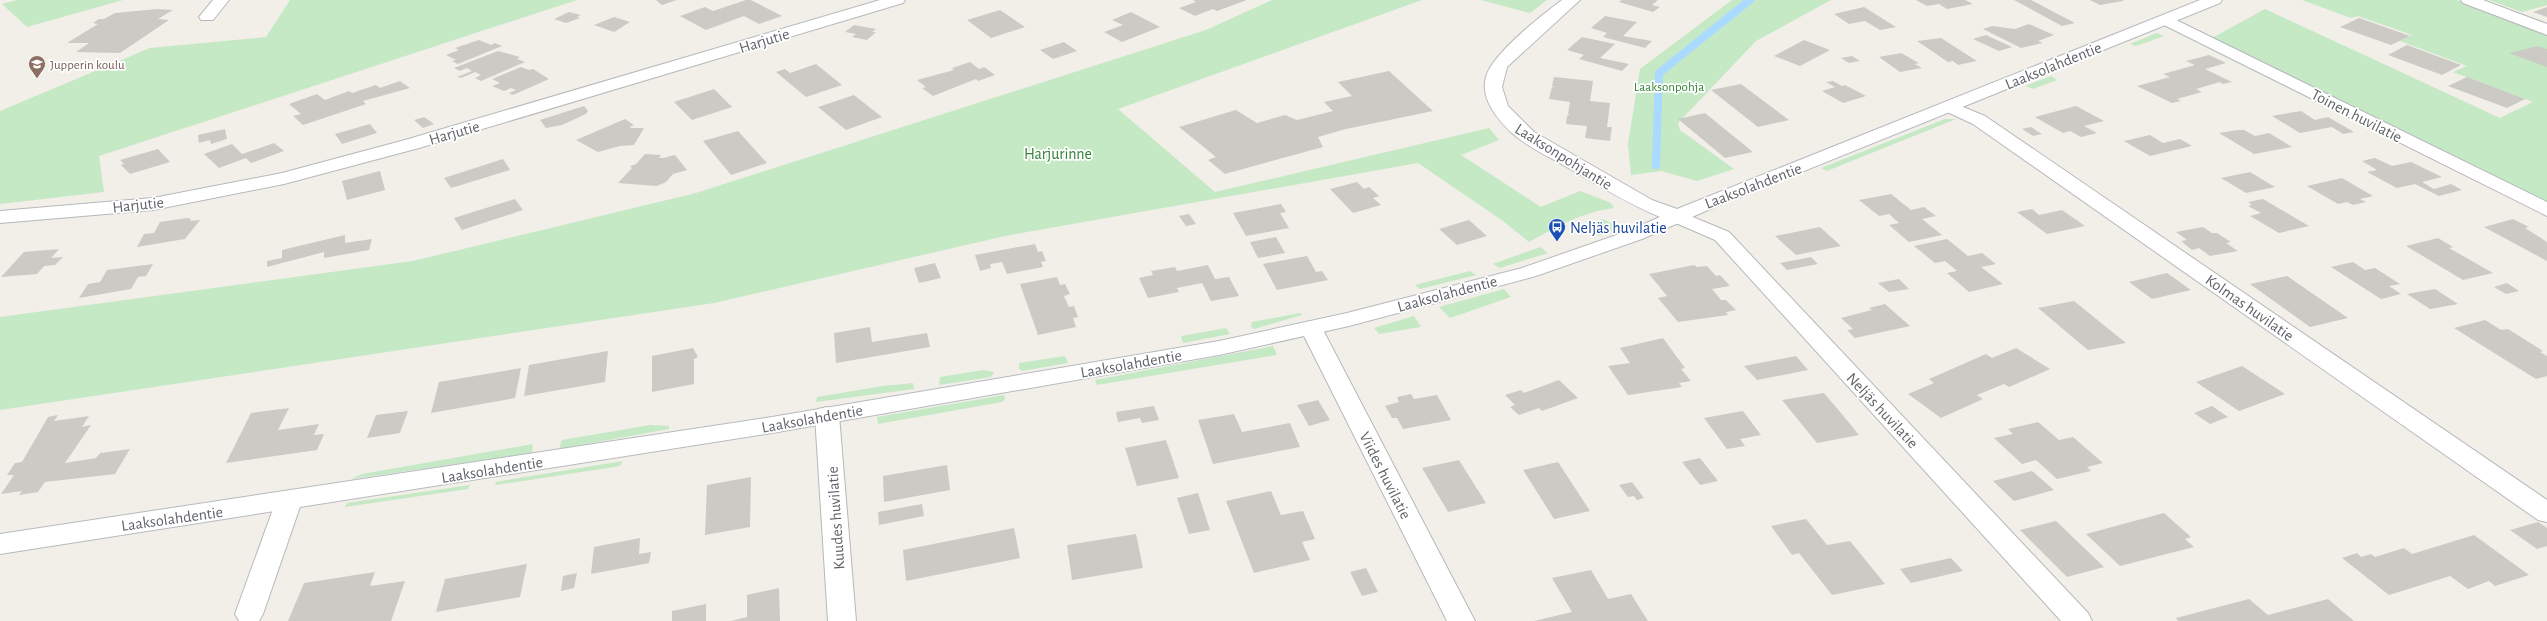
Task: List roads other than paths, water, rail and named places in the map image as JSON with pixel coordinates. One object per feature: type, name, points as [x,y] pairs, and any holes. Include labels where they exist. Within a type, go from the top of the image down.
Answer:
[{"type":"street","points":[[207,17],[221,0]]},
{"type":"street","name":"Harjutie","points":[[0,217],[153,204],[190,198],[284,178],[412,144],[897,0]]},
{"type":"street","name":"Laaksonpohjantie","points":[[1572,0],[1547,18],[1499,66],[1493,86],[1500,109],[1513,125],[1527,136],[1645,204],[1676,216]]},
{"type":"street","name":"Laaksolahdentie","points":[[0,544],[289,501],[827,415],[1219,348],[1311,328],[1529,272],[1635,235],[1676,216],[1951,107],[2214,0]]},
{"type":"street","points":[[2469,0],[2547,30]]},
{"type":"street","name":"Toinen huvilatie","points":[[2166,20],[2547,210]]},
{"type":"street","name":"Kolmas huvilatie","points":[[1951,107],[1979,120],[1997,132],[2547,513]]},
{"type":"street","name":"Neljäs huvilatie","points":[[1676,216],[1722,236],[2078,621]]},
{"type":"street","name":"Viides huvilatie","points":[[1311,328],[1461,621]]},
{"type":"street","name":"Kuudes huvilatie","points":[[827,415],[842,621]]},
{"type":"street","points":[[248,614],[289,501]]},
{"type":"waterway","points":[[1656,165],[1659,73],[1750,0]]},
{"type":"place","name":"Jupperin koulu","points":[[37,79]]},
{"type":"place","name":"Neljäs huvilatie","points":[[1557,242]]},
{"type":"park label","name":"Laaksonpohja","points":[[1669,86]]},
{"type":"park label","name":"Harjurinne","points":[[1058,153]]}]
